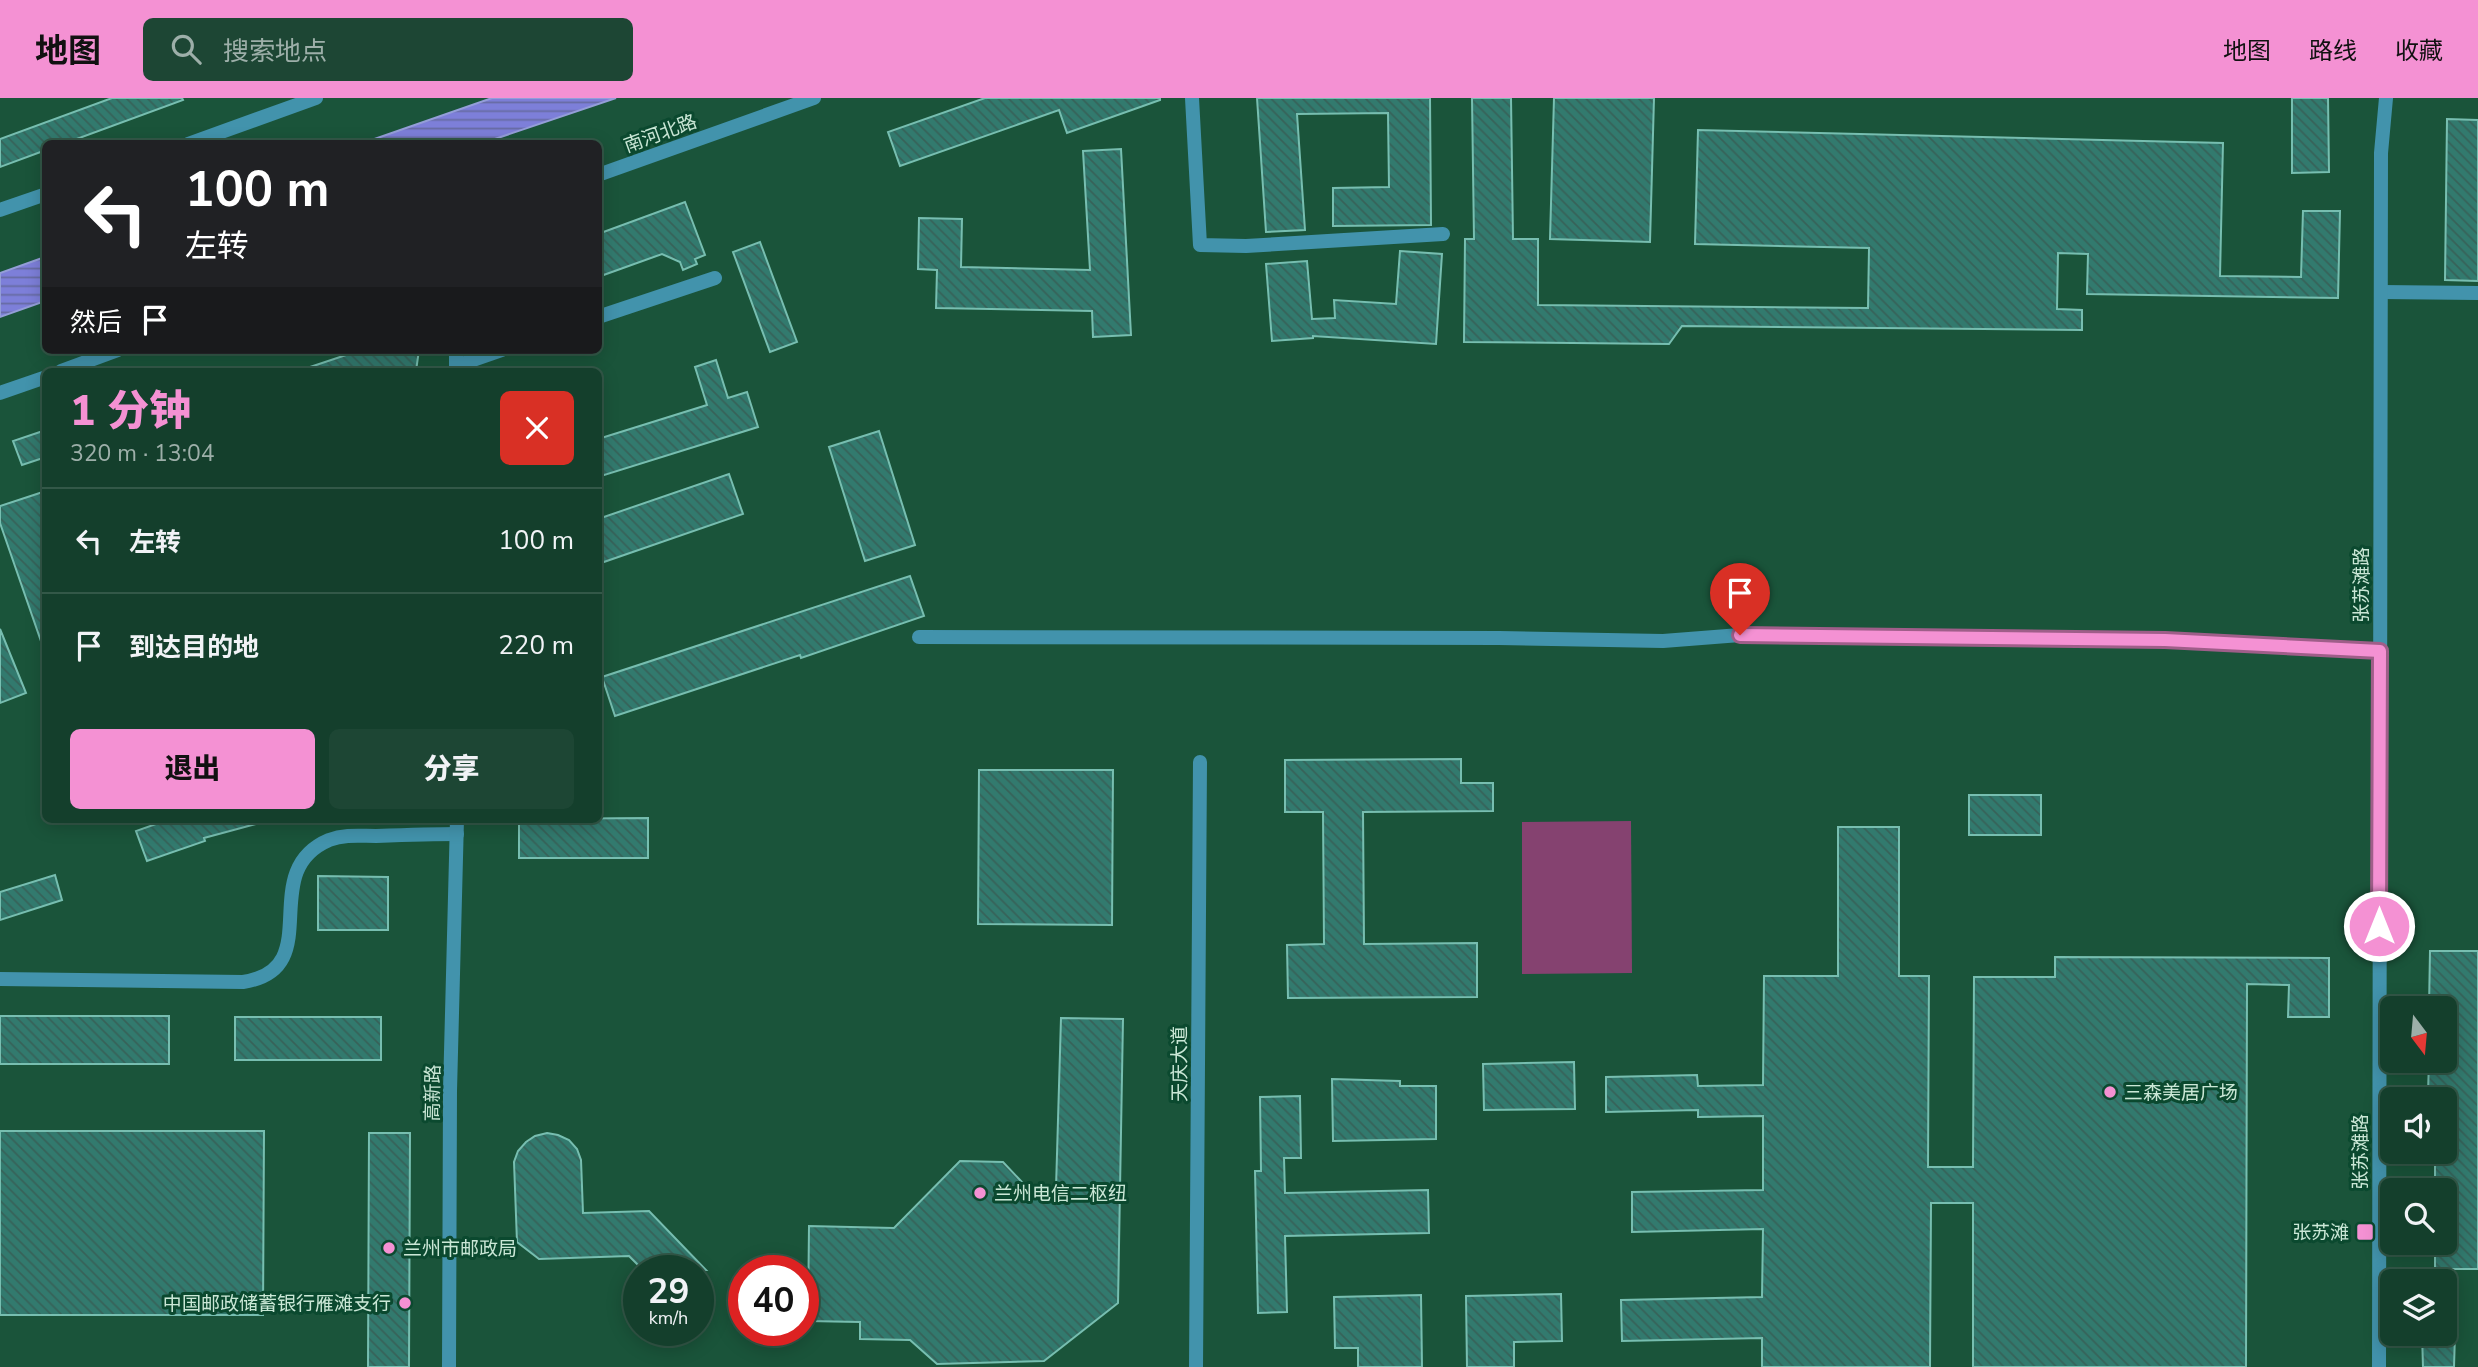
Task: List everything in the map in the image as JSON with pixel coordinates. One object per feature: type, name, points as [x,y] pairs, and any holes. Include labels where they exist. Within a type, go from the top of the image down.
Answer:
[{"type":"street","points":[[199,140],[316,98]]},
{"type":"street","name":"南河北路","points":[[602,174],[814,98]]},
{"type":"street","points":[[1192,98],[1200,245],[1246,246],[1443,234]]},
{"type":"street","name":"张苏滩路","points":[[2379,1367],[2381,153],[2386,98]]},
{"type":"street","points":[[0,210],[42,195]]},
{"type":"street","points":[[602,316],[715,278]]},
{"type":"street","points":[[2381,292],[2478,293]]},
{"type":"street","points":[[69,368],[107,354]]},
{"type":"street","points":[[456,368],[492,354]]},
{"type":"street","points":[[0,393],[42,378]]},
{"type":"street","points":[[919,637],[1499,638],[1662,641],[1779,635],[2165,640],[2380,651]]},
{"type":"street","name":"天庆大道","points":[[1196,1367],[1200,762]]},
{"type":"street","points":[[0,979],[258,980],[271,974],[288,951],[290,892],[297,871],[309,853],[327,841],[348,835],[457,826]]},
{"type":"street","name":"高新路","points":[[449,1367],[450,1091],[457,826]]},
{"type":"shaded area","points":[[492,98],[616,98],[492,140],[372,140]]},
{"type":"shaded area","points":[[42,258],[42,302],[0,317],[0,273]]},
{"type":"shaded area","points":[[1631,821],[1632,973],[1522,974],[1522,822]]},
{"type":"building","points":[[112,98],[183,100],[74,140],[42,140],[42,151],[0,167],[0,139]]},
{"type":"building","points":[[985,98],[1160,100],[1067,133],[1059,110],[900,166],[888,132]]},
{"type":"building","points":[[1257,98],[1430,98],[1431,225],[1333,226],[1333,188],[1389,187],[1388,113],[1297,114],[1305,230],[1266,232]]},
{"type":"building","points":[[1472,98],[1511,98],[1513,239],[1538,239],[1538,305],[1868,308],[1869,248],[1695,244],[1698,130],[2223,143],[2220,276],[2301,277],[2303,211],[2340,211],[2338,298],[2087,294],[2088,254],[2058,253],[2057,309],[2082,310],[2082,330],[1682,326],[1669,344],[1464,342],[1465,239],[1474,239]]},
{"type":"building","points":[[1554,98],[1654,98],[1650,242],[1550,239]]},
{"type":"building","points":[[2292,98],[2328,98],[2329,172],[2292,173]]},
{"type":"building","points":[[2447,119],[2478,120],[2478,281],[2445,280]]},
{"type":"building","points":[[1121,149],[1131,335],[1093,337],[1092,311],[936,308],[937,270],[918,269],[919,218],[962,219],[961,267],[1090,270],[1083,151]]},
{"type":"building","points":[[685,202],[705,255],[695,259],[697,264],[683,270],[680,262],[662,254],[602,276],[602,233]]},
{"type":"building","points":[[760,242],[797,342],[770,352],[733,252]]},
{"type":"building","points":[[1400,251],[1442,254],[1436,344],[1313,336],[1272,341],[1266,264],[1307,261],[1312,319],[1335,318],[1334,300],[1396,304]]},
{"type":"building","points":[[349,354],[418,354],[416,368],[307,368]]},
{"type":"building","points":[[716,360],[728,398],[747,392],[758,427],[602,476],[602,438],[707,405],[695,367]]},
{"type":"building","points":[[42,431],[42,458],[22,465],[13,441]]},
{"type":"building","points":[[879,431],[915,545],[865,561],[829,447]]},
{"type":"building","points":[[729,474],[743,514],[602,563],[602,518]]},
{"type":"building","points":[[42,492],[42,644],[0,523],[0,506]]},
{"type":"building","points":[[910,576],[924,616],[615,716],[602,677]]},
{"type":"building","points":[[0,629],[26,693],[0,703]]},
{"type":"building","points":[[1461,759],[1461,783],[1493,783],[1493,811],[1363,812],[1364,944],[1477,943],[1477,997],[1288,998],[1287,945],[1324,944],[1323,812],[1285,812],[1285,760]]},
{"type":"building","points":[[979,770],[1113,770],[1112,925],[978,924]]},
{"type":"building","points":[[1969,795],[2041,795],[2041,835],[1969,835]]},
{"type":"building","points":[[602,818],[648,818],[648,858],[519,858],[519,823],[602,823]]},
{"type":"building","points":[[159,823],[256,824],[204,838],[205,841],[147,861],[136,831]]},
{"type":"building","name":"三森美居广场","points":[[1838,827],[1899,827],[1899,976],[1929,976],[1928,1167],[1973,1167],[1974,977],[2055,977],[2055,957],[2329,958],[2329,1017],[2288,1017],[2289,985],[2247,984],[2246,1367],[1973,1367],[1973,1203],[1931,1203],[1930,1367],[1762,1367],[1762,1338],[1622,1341],[1621,1300],[1762,1297],[1763,1229],[1632,1232],[1632,1192],[1763,1190],[1763,1116],[1698,1117],[1698,1110],[1606,1112],[1606,1077],[1697,1075],[1698,1086],[1763,1085],[1764,976],[1838,976]]},
{"type":"building","points":[[55,875],[62,900],[0,920],[0,892]]},
{"type":"building","points":[[318,876],[388,877],[388,930],[318,930]]},
{"type":"building","points":[[2430,951],[2478,951],[2478,1269],[2435,1269],[2435,1255],[2457,1255],[2457,1178],[2435,1178],[2435,1164],[2457,1164],[2457,1087],[2428,1087],[2429,1073],[2457,1073],[2457,996],[2429,996]]},
{"type":"building","points":[[0,1016],[169,1016],[169,1064],[0,1064]]},
{"type":"building","points":[[235,1017],[381,1017],[381,1060],[235,1060]]},
{"type":"building","name":"兰州电信二枢纽","points":[[1061,1018],[1123,1019],[1118,1303],[1044,1361],[937,1364],[910,1340],[860,1339],[860,1322],[819,1321],[819,1255],[809,1255],[809,1226],[894,1228],[960,1161],[1003,1162],[1037,1198],[1056,1188]]},
{"type":"building","points":[[1574,1062],[1575,1109],[1484,1110],[1483,1064]]},
{"type":"building","points":[[1332,1079],[1400,1081],[1400,1086],[1436,1086],[1436,1139],[1333,1141]]},
{"type":"building","points":[[1300,1096],[1301,1158],[1284,1158],[1285,1193],[1428,1190],[1429,1233],[1285,1236],[1287,1312],[1258,1313],[1255,1171],[1261,1171],[1260,1097]]},
{"type":"building","points":[[0,1131],[264,1131],[263,1315],[0,1315]]},
{"type":"building","name":"兰州市邮政局","points":[[369,1133],[410,1133],[409,1367],[368,1367]]},
{"type":"building","points":[[547,1133],[558,1135],[569,1140],[577,1149],[581,1160],[583,1213],[649,1211],[692,1255],[539,1259],[517,1242],[514,1162],[518,1151],[535,1136]]},
{"type":"building","points":[[1561,1294],[1562,1341],[1514,1342],[1514,1367],[1467,1367],[1466,1296]]},
{"type":"building","points":[[1421,1295],[1422,1367],[1358,1367],[1358,1348],[1335,1348],[1334,1297]]},
{"type":"building","points":[[2422,1346],[2455,1346],[2454,1367],[2423,1367]]},
{"type":"place","name":"三森美居广场","points":[[2110,1092]]},
{"type":"place","name":"兰州电信二枢纽","points":[[980,1193]]},
{"type":"place","name":"张苏滩","points":[[2365,1232]]},
{"type":"place","name":"兰州市邮政局","points":[[389,1248]]},
{"type":"place","name":"中国邮政储蓄银行雁滩支行","points":[[405,1303]]},
{"type":"route","points":[[1740,635],[2165,640],[2380,651],[2379,926]]}]
